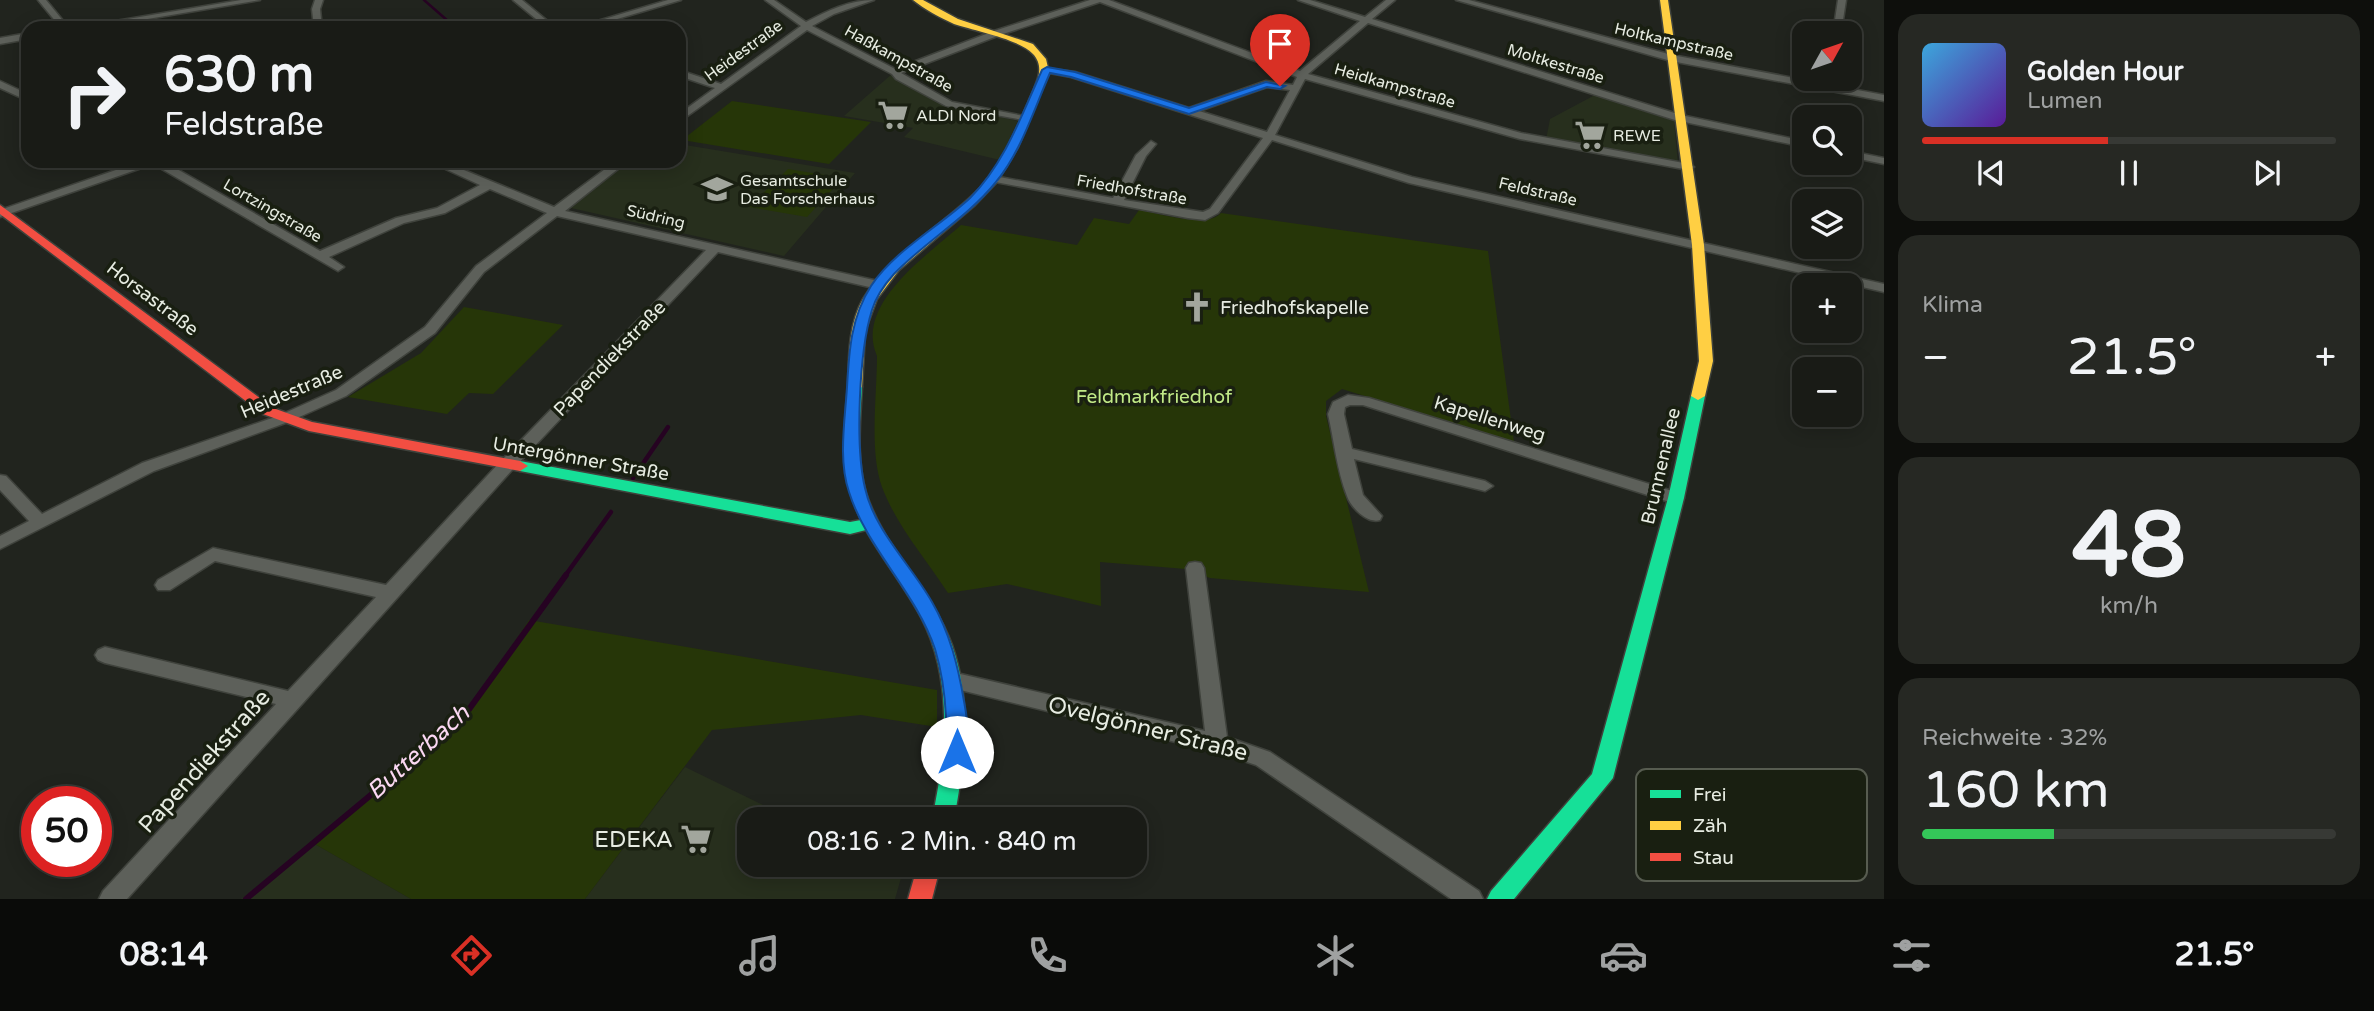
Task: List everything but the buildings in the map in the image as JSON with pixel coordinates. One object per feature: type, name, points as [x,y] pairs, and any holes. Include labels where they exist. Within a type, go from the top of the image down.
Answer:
[{"type":"street","points":[[42,0],[59,21]]},
{"type":"street","points":[[122,21],[256,0]]},
{"type":"street","points":[[317,21],[316,9],[320,0]]},
{"type":"street","points":[[517,0],[543,21]]},
{"type":"street","points":[[603,21],[677,0]]},
{"type":"street","name":"Haßkampstraße","points":[[768,0],[806,26],[895,72],[899,77],[949,104],[1025,119]]},
{"type":"street","name":"Heidestraße","points":[[686,114],[806,26],[831,12],[870,0]]},
{"type":"street","points":[[917,0],[958,23],[996,33],[1036,49],[1043,57],[1047,70],[994,178],[973,201],[903,259],[878,285],[859,323],[852,450],[856,490],[871,523],[936,626],[952,680],[957,717],[957,752],[946,807]]},
{"type":"street","points":[[895,72],[996,33],[1100,0]]},
{"type":"street","name":"Heidkampstraße","points":[[1100,0],[1301,75],[1520,136],[1689,167]]},
{"type":"street","name":"Moltkestraße","points":[[1302,0],[1679,118],[1792,142]]},
{"type":"street","points":[[1269,137],[1301,75],[1391,0]]},
{"type":"street","name":"Holtkampstraße","points":[[1460,0],[1671,58],[1792,77]]},
{"type":"street","name":"Brunnenallee","points":[[1499,899],[1602,778],[1676,498],[1706,361],[1689,167],[1679,118],[1664,0]]},
{"type":"street","points":[[1839,21],[1842,0]]},
{"type":"street","points":[[0,41],[21,37]]},
{"type":"street","name":"Feldstraße","points":[[1047,70],[1072,74],[1409,180],[1884,288]]},
{"type":"street","points":[[686,75],[720,87]]},
{"type":"street","points":[[0,84],[21,94]]},
{"type":"street","points":[[1189,111],[1266,85],[1294,88]]},
{"type":"street","name":"Holtkampstraße","points":[[1859,91],[1884,98]]},
{"type":"street","name":"Friedhofstraße","points":[[994,178],[1205,216],[1214,211],[1269,137]]},
{"type":"street","points":[[1117,202],[1141,155],[1152,144]]},
{"type":"street","points":[[1862,156],[1884,161]]},
{"type":"street","points":[[2,211],[132,168]]},
{"type":"street","name":"Lortzingstraße","points":[[165,168],[338,267]]},
{"type":"street","name":"Südring","points":[[449,168],[555,212],[878,285]]},
{"type":"street","name":"Heidestraße","points":[[0,543],[148,467],[283,419],[341,393],[412,345],[430,330],[480,269],[614,168]]},
{"type":"street","points":[[320,256],[400,220],[441,211],[488,185]]},
{"type":"street","name":"Horsastraße","points":[[2,211],[268,411],[283,419]]},
{"type":"street","name":"Papendiekstraße","points":[[111,899],[506,466],[716,247]]},
{"type":"street","name":"Kapellenweg","points":[[1374,516],[1355,497],[1336,414],[1338,405],[1348,400],[1364,401],[1676,498]]},
{"type":"street","name":"Untergönner Straße","points":[[283,419],[506,466],[850,528],[871,523]]},
{"type":"street","points":[[1345,452],[1485,486]]},
{"type":"street","points":[[0,480],[40,522]]},
{"type":"street","points":[[164,585],[213,554],[390,593]]},
{"type":"street","points":[[1195,568],[1217,743]]},
{"type":"street","points":[[105,655],[293,700]]},
{"type":"street","name":"Ovelgönner Straße","points":[[952,680],[1217,743],[1263,758],[1471,899]]},
{"type":"street","points":[[920,899],[926,877]]},
{"type":"shaded area","points":[[892,74],[947,105],[1018,121],[1000,160],[904,137],[913,128],[844,116]]},
{"type":"shaded area","points":[[1595,95],[1674,121],[1678,164],[1546,140],[1550,119]]},
{"type":"shaded area","name":"Gesamtschule Das Forscherhaus","points":[[686,145],[855,173],[784,256],[571,208],[621,168],[686,168]]},
{"type":"shaded area","name":"EDEKA","points":[[685,767],[767,807],[737,807],[737,877],[901,877],[895,899],[585,899]]},
{"type":"shaded area","points":[[313,843],[411,899],[241,899]]},
{"type":"green space","points":[[732,101],[871,122],[829,164],[686,141],[686,137]]},
{"type":"green space","points":[[788,169],[843,178],[807,217],[749,207]]},
{"type":"green space","name":"Feldmarkfriedhof","points":[[1139,210],[1194,220],[1214,218],[1221,213],[1488,251],[1514,442],[1342,389],[1326,401],[1326,416],[1369,592],[1210,578],[1186,569],[1100,562],[1101,606],[1007,584],[948,593],[895,515],[882,487],[876,457],[877,356],[873,337],[876,318],[898,282],[961,225],[1077,245],[1094,218],[1129,224]]},
{"type":"green space","points":[[464,307],[563,325],[493,394],[469,393],[447,414],[348,397],[421,353]]},
{"type":"green space","points":[[529,620],[937,690],[937,727],[861,715],[712,730],[585,899],[411,899],[313,843],[464,718]]},
{"type":"waterway","name":"Butterbach","points":[[424,0],[448,21]]},
{"type":"waterway","name":"Butterbach","points":[[633,478],[668,427]]},
{"type":"waterway","name":"Butterbach","points":[[565,576],[611,512]]},
{"type":"waterway","name":"Butterbach","points":[[246,899],[462,719],[566,575]]},
{"type":"traffic: fast","points":[[855,387],[852,454],[858,493],[876,533],[932,620],[950,675],[955,732],[945,807]]},
{"type":"traffic: fast","points":[[1499,899],[1602,778],[1676,498],[1698,396]]},
{"type":"traffic: fast","points":[[520,466],[850,528],[871,523]]},
{"type":"traffic: slow","points":[[855,387],[858,331],[870,299],[894,267],[971,203],[993,179],[1018,136],[1044,72],[1042,59],[1030,46],[955,21],[917,0]]},
{"type":"traffic: slow","points":[[1664,0],[1698,245],[1706,361],[1698,396]]},
{"type":"traffic: jam","points":[[0,208],[268,411],[309,426],[520,466]]},
{"type":"traffic: jam","points":[[920,899],[926,877]]},
{"type":"place","name":"ALDI Nord","points":[[893,115]]},
{"type":"place","name":"REWE","points":[[1590,135]]},
{"type":"place","name":"Gesamtschule Das Forscherhaus","points":[[717,189]]},
{"type":"place","name":"Friedhofskapelle","points":[[1197,307]]},
{"type":"place","name":"EDEKA","points":[[696,839]]},
{"type":"route","points":[[957,752],[957,717],[952,680],[936,626],[871,523],[856,490],[852,450],[853,414],[859,323],[866,307],[878,285],[891,270],[953,219],[994,178],[1008,155],[1047,70],[1072,74],[1189,111],[1266,85],[1280,86]]}]
